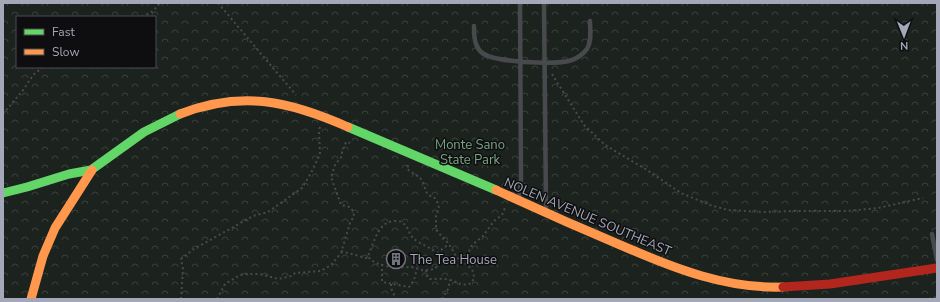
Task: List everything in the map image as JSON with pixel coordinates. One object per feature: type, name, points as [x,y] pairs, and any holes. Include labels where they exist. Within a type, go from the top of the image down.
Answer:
[{"type":"street","name":"NOLEN AVENUE SOUTHEAST","points":[[31,299],[43,256],[55,228],[92,170],[157,124],[179,114],[204,106],[253,100],[272,102],[319,116],[418,156],[519,200],[546,214],[638,253],[694,274],[734,284],[780,287],[811,285],[937,268]]},
{"type":"street","name":"NOLEN AVENUE SOUTHEAST","points":[[3,193],[41,184],[67,174],[92,170]]},
{"type":"lane","points":[[519,200],[521,179],[520,3]]},
{"type":"lane","points":[[544,3],[546,214]]},
{"type":"lane","points":[[474,26],[474,39],[482,53],[501,59],[545,63],[573,60],[582,54],[590,42],[590,21]]},
{"type":"lane","points":[[932,234],[937,260]]},
{"type":"path","points":[[144,16],[153,11],[160,3]]},
{"type":"path","points":[[218,3],[298,98]]},
{"type":"path","points":[[545,63],[584,125],[600,142],[647,170],[681,193],[710,205],[728,210],[764,212],[847,211],[878,208],[923,198]]},
{"type":"path","points":[[3,114],[24,89],[33,75],[42,68]]},
{"type":"path","points":[[182,299],[183,269],[181,259],[187,253],[253,216],[268,212],[302,188],[320,154],[319,131]]},
{"type":"path","points":[[217,299],[225,284],[240,275],[260,274],[278,279],[292,276],[295,273],[321,271],[331,265],[341,251],[350,223],[354,216],[350,207],[341,205],[331,177],[335,165],[342,156],[343,147],[346,142],[348,142]]},
{"type":"path","points":[[418,156],[408,165],[407,169],[418,176],[422,181],[427,195],[434,197],[438,203],[439,208],[436,216],[436,230],[449,244],[457,258],[464,262],[474,272],[474,276],[472,283],[466,285],[458,284],[450,280],[430,279],[427,276],[426,270]]},
{"type":"path","points":[[464,262],[472,245],[483,236],[494,221],[502,214],[510,196]]},
{"type":"path","points":[[341,251],[366,258],[379,232],[386,224],[392,221],[400,221],[405,224],[412,238],[437,253],[438,265],[435,269],[426,270],[411,267],[398,268],[371,261],[368,256]]},
{"type":"path","points":[[437,253],[449,244]]},
{"type":"path","points":[[382,264],[382,282],[409,287],[414,280],[417,269]]},
{"type":"path","points":[[442,299],[448,289],[450,280]]},
{"type":"path","points":[[391,284],[391,288],[396,299]]},
{"type":"path","points":[[929,299],[937,297]]},
{"type":"green space","name":"Monte Sano State Park","points":[[3,3],[937,3],[937,299],[3,299]]},
{"type":"building","name":"The Tea House","points":[[390,252],[404,254],[402,265],[388,263]]},
{"type":"traffic: fast","points":[[3,193],[69,174],[91,170],[144,132],[180,114]]},
{"type":"traffic: fast","points":[[348,127],[496,190]]},
{"type":"traffic: slow","points":[[180,114],[224,102],[265,102],[285,105],[306,111],[348,127]]},
{"type":"traffic: slow","points":[[31,299],[43,256],[55,228],[92,170]]},
{"type":"traffic: slow","points":[[496,190],[644,255],[683,270],[742,285],[783,287]]},
{"type":"traffic: jam","points":[[783,287],[830,284],[937,268]]},
{"type":"place","name":"The Tea House","points":[[396,259]]}]
